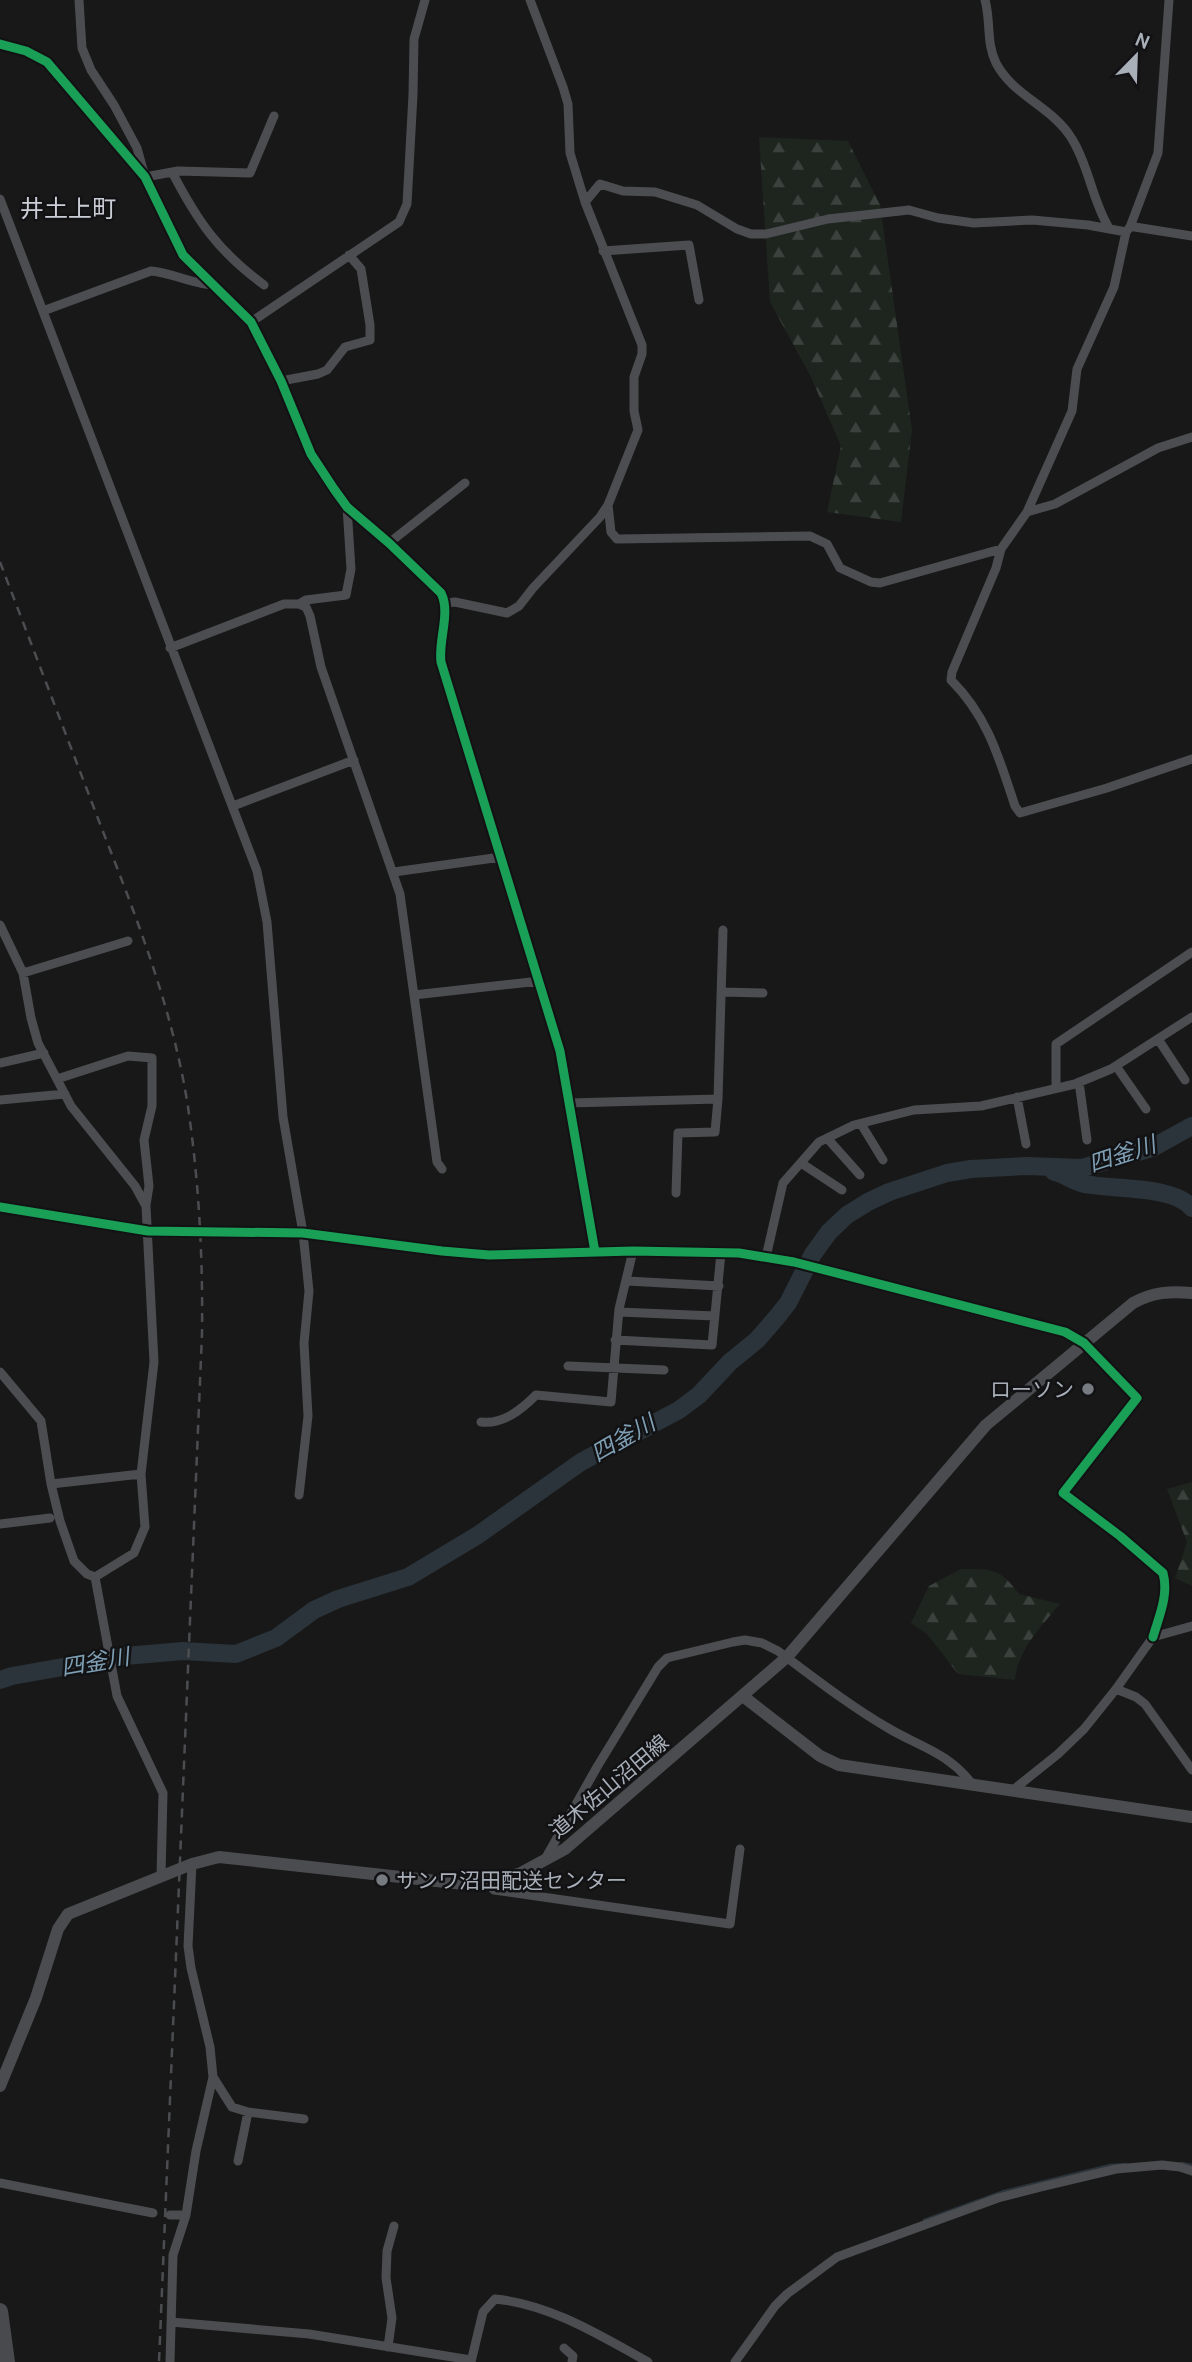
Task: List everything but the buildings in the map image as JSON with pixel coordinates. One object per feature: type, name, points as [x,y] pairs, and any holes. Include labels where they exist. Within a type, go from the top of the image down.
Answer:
[{"type":"highway","points":[[0,2311],[7,2362]]},
{"type":"street","points":[[79,0],[82,48],[91,70],[137,148],[145,177],[183,254],[251,322],[281,381],[311,454],[348,507],[441,593],[446,603],[439,649],[441,662],[560,1051],[595,1252]]},
{"type":"street","points":[[251,322],[399,222],[404,215],[413,109],[414,39],[425,0]]},
{"type":"street","points":[[446,603],[455,602],[507,612],[515,610],[589,531],[608,505],[638,430],[634,411],[634,377],[642,354],[642,345],[585,202],[570,153],[566,95],[530,0]]},
{"type":"street","points":[[985,0],[989,18],[989,42],[995,62],[1019,90],[1067,131],[1077,148],[1100,214],[1110,228]]},
{"type":"street","points":[[1169,0],[1158,153],[1128,229],[1114,287],[1077,369],[1072,411],[1027,512],[1000,549],[996,568],[951,680],[967,696],[990,734],[1015,806],[1020,813],[1107,789],[1192,759]]},
{"type":"street","points":[[0,44],[26,51],[47,62],[145,177]]},
{"type":"street","points":[[145,177],[172,172],[250,173],[274,116]]},
{"type":"street","points":[[172,172],[194,214],[213,239],[264,285]]},
{"type":"street","points":[[585,202],[600,184],[624,191],[655,192],[697,205],[737,229],[760,235],[828,219],[909,210],[938,218],[974,223],[1032,220],[1192,236]]},
{"type":"street","points":[[0,199],[257,872],[267,922],[283,1117],[303,1233],[309,1291],[304,1343],[308,1416],[299,1495]]},
{"type":"street","points":[[603,251],[689,246],[699,300]]},
{"type":"street","points":[[281,381],[327,370],[345,347],[370,340],[361,270],[349,255]]},
{"type":"street","points":[[43,311],[151,271],[169,273],[201,285],[215,285]]},
{"type":"street","points":[[1027,512],[1055,505],[1158,448],[1192,437]]},
{"type":"street","points":[[389,543],[465,483]]},
{"type":"street","points":[[608,505],[611,532],[617,539],[806,535],[827,544],[840,568],[875,583],[894,581],[1000,549]]},
{"type":"street","points":[[299,604],[306,600],[346,595],[351,569],[348,507]]},
{"type":"street","points":[[170,648],[275,607],[292,603],[306,607],[321,667],[394,872],[403,911],[437,1162],[442,1169]]},
{"type":"street","points":[[233,806],[354,760]]},
{"type":"street","points":[[394,872],[501,857]]},
{"type":"street","points":[[0,925],[23,973],[31,1018],[57,1079],[86,1125],[135,1186],[146,1206]]},
{"type":"street","points":[[676,1193],[678,1133],[715,1132],[719,1099],[723,930]]},
{"type":"street","points":[[23,973],[128,941]]},
{"type":"street","points":[[1056,1088],[1056,1044],[1192,952]]},
{"type":"street","points":[[414,995],[540,981]]},
{"type":"street","points":[[721,992],[763,993]]},
{"type":"street","points":[[766,1257],[783,1183],[819,1142],[861,1124],[914,1110],[981,1106],[1079,1082],[1116,1066],[1192,1017]]},
{"type":"street","points":[[1158,1039],[1185,1080]]},
{"type":"street","points":[[0,1063],[44,1053]]},
{"type":"street","points":[[57,1079],[128,1056],[152,1058],[152,1106],[144,1140],[149,1186],[146,1206],[154,1362],[141,1474],[145,1527],[134,1553],[95,1577]]},
{"type":"street","points":[[1116,1066],[1146,1110]]},
{"type":"street","points":[[1079,1082],[1087,1140]]},
{"type":"street","points":[[0,1100],[65,1094]]},
{"type":"street","points":[[1017,1097],[1026,1144]]},
{"type":"street","points":[[569,1103],[719,1099]]},
{"type":"street","points":[[861,1124],[883,1160]]},
{"type":"street","points":[[827,1138],[860,1175]]},
{"type":"street","points":[[801,1163],[842,1190]]},
{"type":"street","points":[[0,1207],[148,1231],[303,1233],[489,1255],[633,1251],[739,1253],[794,1262],[1057,1330],[1084,1343],[1137,1398],[1063,1493],[1163,1573],[1166,1581],[1164,1602],[1153,1637],[1116,1689],[1074,1739],[1013,1790]]},
{"type":"street","points":[[481,1422],[491,1423],[520,1411],[536,1395],[611,1402],[619,1311],[633,1251]]},
{"type":"street","points":[[615,1340],[712,1345],[721,1253]]},
{"type":"street","points":[[627,1281],[719,1286]]},
{"type":"street","name":"道木佐山沼田線","points":[[0,2086],[36,1998],[63,1919],[68,1914],[191,1864],[219,1857],[464,1884],[487,1882],[519,1874],[565,1850],[744,1697],[786,1657],[986,1425],[1125,1309],[1144,1297],[1172,1291],[1192,1293]]},
{"type":"street","points":[[619,1311],[715,1316]]},
{"type":"street","points":[[568,1367],[664,1370]]},
{"type":"street","points":[[0,1372],[41,1421],[60,1521],[74,1561],[87,1574],[95,1577]]},
{"type":"street","points":[[51,1484],[141,1474]]},
{"type":"street","points":[[0,1524],[50,1518]]},
{"type":"street","points":[[95,1577],[117,1696],[163,1793],[161,1876]]},
{"type":"street","points":[[1153,1637],[1192,1626]]},
{"type":"street","points":[[543,1863],[658,1667],[667,1658],[745,1640],[762,1643],[786,1657],[887,1728],[948,1759],[960,1768],[972,1784]]},
{"type":"street","points":[[1116,1689],[1136,1697],[1144,1704],[1192,1770]]},
{"type":"street","points":[[744,1697],[820,1756],[839,1765],[1192,1817]]},
{"type":"street","points":[[487,1882],[494,1890],[730,1924],[740,1849]]},
{"type":"street","points":[[170,2362],[173,2255],[186,2215],[196,2151],[213,2077],[211,2047],[188,1946],[191,1864]]},
{"type":"street","points":[[213,2077],[232,2106],[248,2112],[304,2119]]},
{"type":"street","points":[[238,2161],[248,2112]]},
{"type":"street","points":[[735,2362],[781,2300],[837,2257],[998,2198],[1041,2187],[1116,2169],[1162,2165],[1192,2171]]},
{"type":"street","points":[[0,2183],[153,2213]]},
{"type":"street","points":[[170,2215],[186,2215]]},
{"type":"street","points":[[388,2347],[392,2318],[386,2264],[394,2226]]},
{"type":"street","points":[[172,2322],[309,2334],[471,2361],[483,2312],[495,2299],[507,2300],[592,2330],[648,2362]]},
{"type":"street","points":[[564,2348],[573,2356],[572,2362]]},
{"type":"green space","points":[[759,137],[848,141],[880,205],[912,430],[901,522],[827,512],[841,446],[811,377],[770,302]]},
{"type":"green space","points":[[1192,1482],[1192,1586],[1175,1578],[1187,1542],[1167,1489]]},
{"type":"green space","points":[[961,1569],[995,1572],[1006,1579],[1019,1594],[1060,1604],[1026,1649],[1015,1680],[958,1674],[927,1634],[911,1623],[929,1586]]},
{"type":"waterway","name":"四釜川","points":[[0,1680],[125,1656],[183,1651],[236,1654],[276,1638],[314,1610],[338,1599],[408,1577],[478,1535],[581,1462],[679,1410],[699,1395],[730,1362],[757,1340],[777,1317],[788,1303],[813,1254],[829,1232],[847,1215],[868,1202],[889,1192],[947,1173],[971,1169],[1026,1166],[1082,1168],[1152,1148],[1192,1126]]},
{"type":"waterway","points":[[1054,1172],[1085,1184],[1171,1195],[1192,1208]]},
{"type":"waterway","points":[[1182,2163],[1192,2165]]},
{"type":"waterway","points":[[924,2220],[1004,2191],[1110,2165],[1126,2164]]},
{"type":"railway","points":[[0,562],[153,965],[181,1071],[198,1192],[202,1334],[159,2362]]},
{"type":"cycle path","points":[[0,44],[26,51],[47,62],[145,177],[183,255],[251,322],[281,381],[311,454],[334,489],[347,507],[441,593],[445,609],[441,662],[560,1051],[595,1252]]},
{"type":"cycle path","points":[[0,1207],[148,1231],[303,1233],[489,1255],[633,1251],[739,1253],[794,1262],[1065,1332],[1084,1343],[1137,1398],[1063,1493],[1163,1573],[1164,1597],[1153,1637]]},
{"type":"place","name":"ローソン","points":[[1088,1389]]},
{"type":"place","name":"サンワ沼田配送センター","points":[[382,1880]]},
{"type":"district","name":"井土上町","points":[[68,208]]}]
